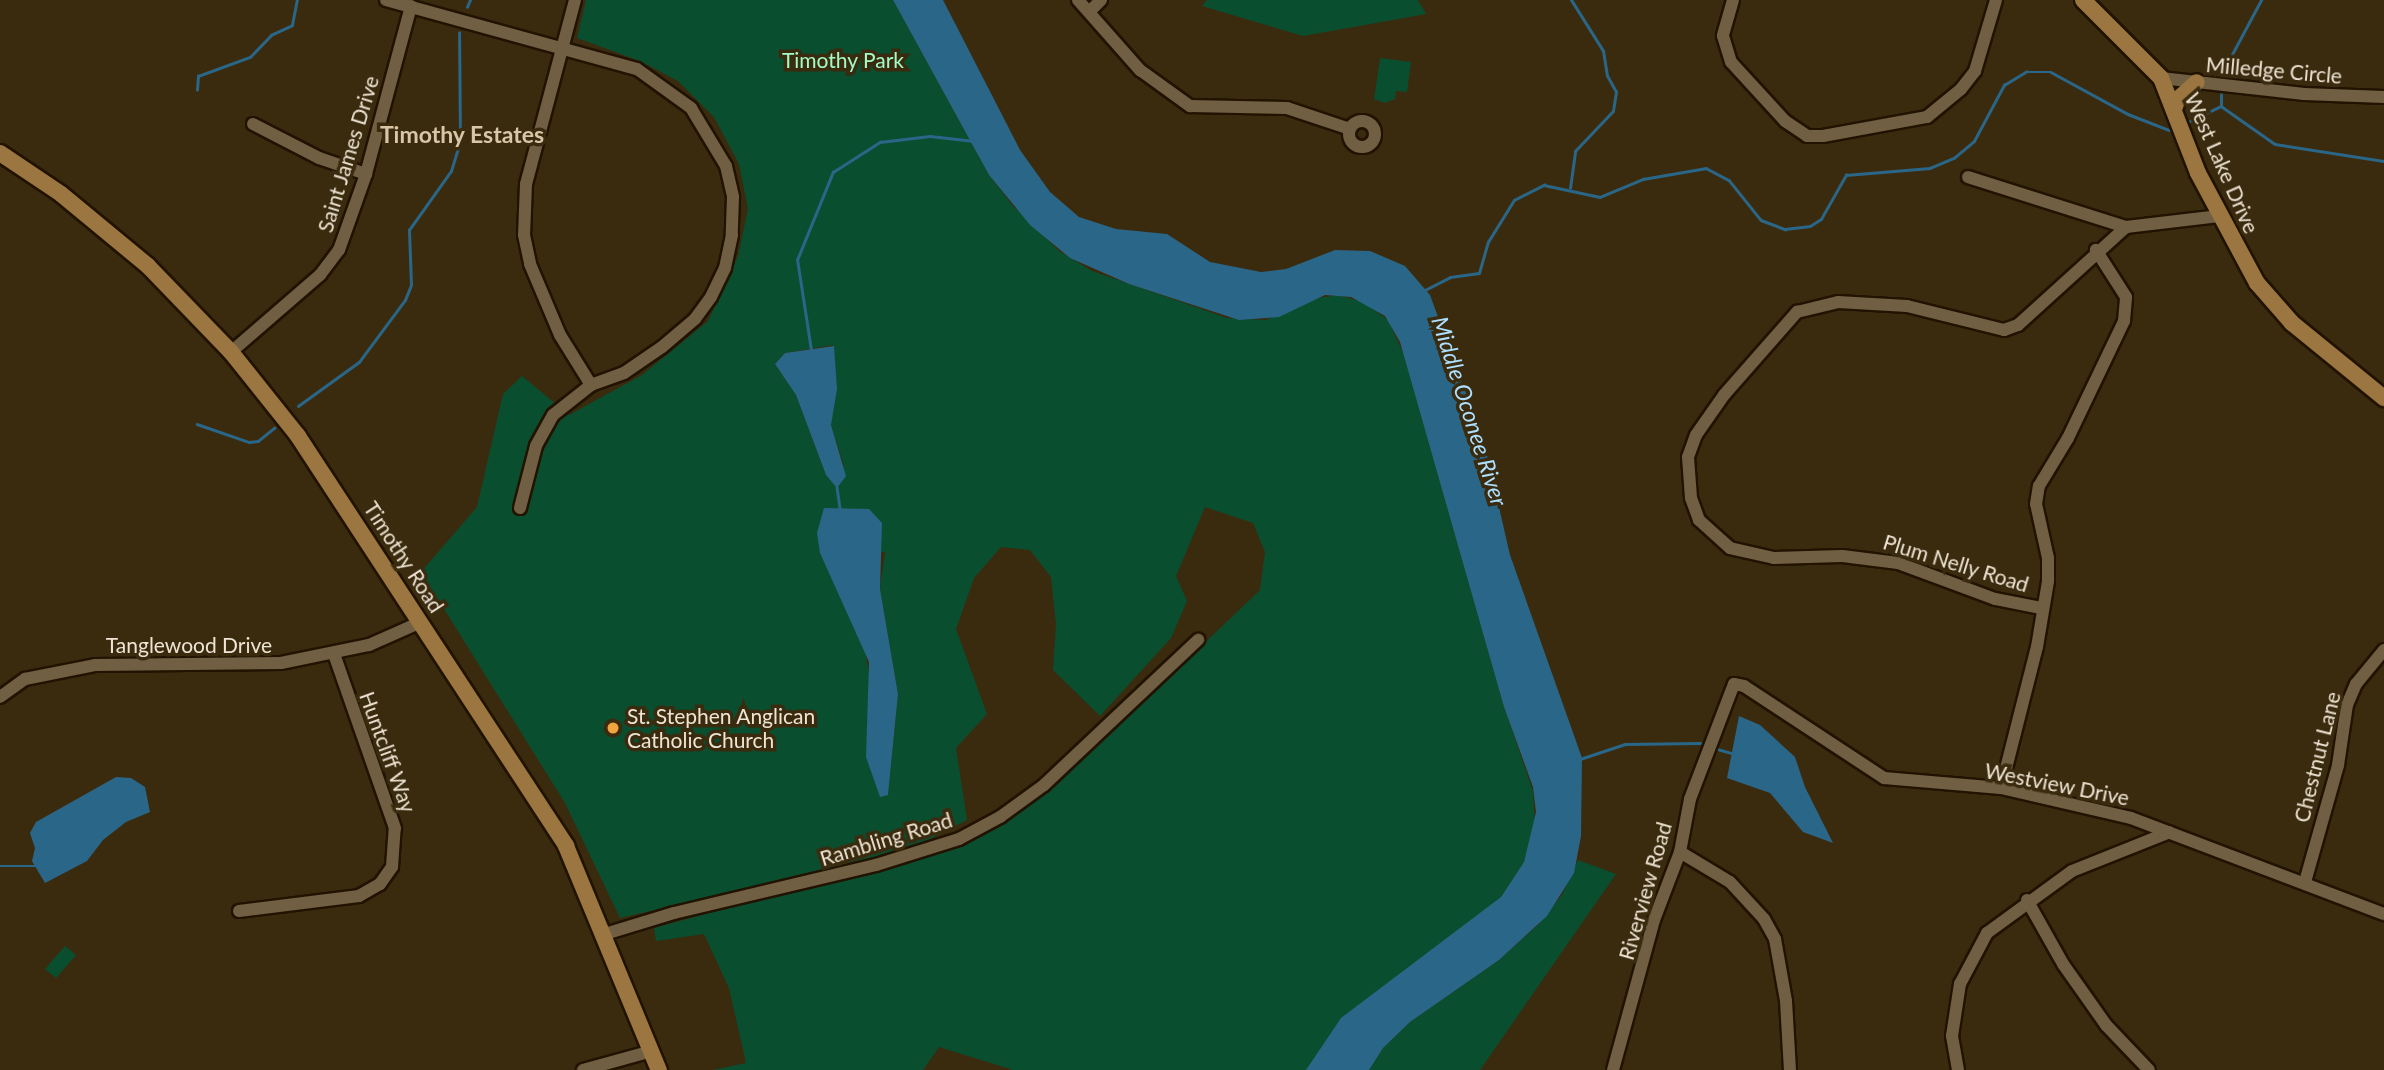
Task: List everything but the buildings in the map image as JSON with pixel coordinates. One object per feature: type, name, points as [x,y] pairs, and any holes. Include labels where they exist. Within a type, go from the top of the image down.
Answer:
[{"type":"main road","name":"West Lake Drive","points":[[2083,0],[2161,78],[2218,216],[2257,283],[2292,323],[2384,398]]},
{"type":"main road","points":[[2174,108],[2178,99],[2197,82]]},
{"type":"main road","name":"Timothy Road","points":[[0,153],[107,230],[231,352],[318,464],[539,800],[569,853],[659,1070]]},
{"type":"street","points":[[386,0],[637,69],[674,92],[720,149],[733,197],[730,250],[704,309],[636,366],[591,385],[566,401],[542,430],[520,508]]},
{"type":"street","points":[[575,0],[526,184],[524,235],[530,264],[560,335],[591,385]]},
{"type":"street","points":[[1077,0],[1140,69],[1190,106],[1286,108],[1350,129]]},
{"type":"street","points":[[1089,12],[1101,0]]},
{"type":"street","points":[[1734,0],[1723,36],[1731,62],[1785,121],[1807,135],[1824,136],[1927,117],[1975,72],[1996,0]]},
{"type":"street","name":"Saint James Drive","points":[[231,352],[331,263],[346,236],[366,174],[411,6]]},
{"type":"street","name":"Milledge Circle","points":[[2161,78],[2384,97]]},
{"type":"street","points":[[253,124],[319,158],[366,174]]},
{"type":"street","points":[[1968,177],[2126,227],[2218,216]]},
{"type":"street","name":"Plum Nelly Road","points":[[2041,608],[1995,599],[1898,562],[1842,556],[1774,558],[1730,548],[1699,520],[1687,479],[1688,457],[1707,416],[1797,312],[1838,302],[1907,306],[2004,330],[2018,325],[2096,250],[2126,227]]},
{"type":"street","name":"Plum Nelly Road","points":[[2001,788],[2037,647],[2048,558],[2038,524],[2039,485],[2068,438],[2124,321],[2126,297],[2096,250]]},
{"type":"street","name":"Tanglewood Drive","points":[[0,697],[25,680],[95,665],[256,666],[334,654],[383,640],[421,622]]},
{"type":"street","name":"Rambling Road","points":[[604,934],[674,913],[876,865],[968,834],[1044,785],[1198,640]]},
{"type":"street","name":"Chestnut Lane","points":[[2305,882],[2338,765],[2347,705],[2356,684],[2384,650]]},
{"type":"street","name":"Huntcliff Way","points":[[239,911],[359,896],[380,884],[392,867],[395,828],[334,654]]},
{"type":"street","name":"Westview Drive","points":[[1734,684],[1744,686],[1884,778],[2001,788],[2170,832],[2384,914]]},
{"type":"street","name":"Riverview Road","points":[[1613,1070],[1654,920],[1680,852],[1690,799],[1734,684]]},
{"type":"street","points":[[1958,1070],[1952,1036],[1960,985],[1987,933],[2027,900],[2072,872],[2170,832]]},
{"type":"street","points":[[1680,852],[1730,882],[1764,919],[1775,939],[1782,960],[1790,1070]]},
{"type":"street","points":[[2027,900],[2063,964],[2106,1025],[2150,1070]]},
{"type":"street","points":[[583,1070],[652,1051]]},
{"type":"green space","name":"Timothy Park","points":[[586,0],[893,0],[989,175],[1013,206],[1059,251],[1092,271],[1227,318],[1266,320],[1313,299],[1338,295],[1363,302],[1388,320],[1404,355],[1504,707],[1533,791],[1535,825],[1524,862],[1501,897],[1441,946],[1306,1070],[1013,1070],[939,1047],[923,1070],[713,1070],[746,1063],[729,988],[704,934],[656,941],[654,928],[966,843],[1012,817],[1078,764],[1260,590],[1265,552],[1253,523],[1205,507],[1176,576],[1187,601],[1171,638],[1100,716],[1053,670],[1056,624],[1051,577],[1030,550],[1001,547],[974,578],[956,629],[987,714],[956,748],[967,820],[907,851],[620,918],[565,803],[421,572],[477,507],[503,394],[522,376],[569,415],[642,375],[708,321],[738,256],[748,209],[739,164],[714,117],[678,81],[640,61],[577,38]],"holes":[[[833,345],[831,425],[844,466],[826,475],[796,395],[775,364],[785,353]],[[885,552],[880,589],[898,694],[888,795],[864,643],[820,553]]]},
{"type":"green space","points":[[1207,0],[1418,0],[1426,14],[1303,36],[1202,6]]},
{"type":"green space","points":[[1380,58],[1411,62],[1407,92],[1396,91],[1395,99],[1385,103],[1374,99]]},
{"type":"green space","points":[[1578,860],[1616,874],[1480,1070],[1369,1070],[1383,1048],[1410,1022],[1499,960],[1538,925],[1562,895]]},
{"type":"green space","points":[[65,946],[76,955],[56,978],[45,969]]},
{"type":"water","name":"Middle Oconee River","points":[[893,0],[943,0],[1020,150],[1050,192],[1079,217],[1116,229],[1167,234],[1210,262],[1261,272],[1286,269],[1335,250],[1370,251],[1405,266],[1430,295],[1484,442],[1510,555],[1582,758],[1581,836],[1574,873],[1547,916],[1499,960],[1410,1022],[1383,1048],[1369,1070],[1306,1070],[1341,1018],[1501,897],[1524,862],[1536,812],[1533,787],[1504,707],[1400,342],[1385,316],[1351,297],[1325,295],[1279,317],[1239,320],[1129,284],[1070,258],[1030,225],[989,175]]},
{"type":"water","points":[[834,346],[837,389],[831,425],[846,476],[837,488],[826,475],[796,395],[775,364],[785,353]]},
{"type":"water","points":[[824,508],[869,509],[882,523],[880,589],[898,694],[888,795],[880,797],[866,757],[869,662],[820,553],[817,533]]},
{"type":"water","points":[[1739,716],[1760,725],[1795,757],[1805,787],[1833,843],[1803,832],[1770,793],[1727,778]]},
{"type":"water","points":[[116,777],[131,778],[145,787],[150,812],[126,822],[103,840],[87,861],[45,883],[32,861],[35,848],[30,833],[36,822]]},
{"type":"waterway","points":[[197,90],[198,76],[250,57],[271,35],[292,25],[297,0]]},
{"type":"waterway","points":[[467,7],[470,0]]},
{"type":"waterway","points":[[1570,188],[1575,151],[1613,111],[1616,92],[1607,76],[1603,51],[1571,0]]},
{"type":"waterway","points":[[2221,75],[2261,0]]},
{"type":"waterway","points":[[298,406],[359,362],[405,300],[411,285],[409,230],[451,171],[460,141],[459,33]]},
{"type":"waterway","points":[[1423,291],[1450,277],[1479,273],[1488,242],[1514,200],[1544,185],[1600,197],[1643,179],[1706,168],[1729,180],[1761,220],[1785,229],[1810,226],[1821,219],[1846,175],[1930,168],[1954,158],[1974,141],[2004,85],[2026,72],[2051,72],[2128,114],[2169,130]]},
{"type":"waterway","points":[[2221,95],[2221,106]]},
{"type":"waterway","points":[[2221,106],[2275,144],[2384,161]]},
{"type":"waterway","points":[[2188,122],[2221,106]]},
{"type":"waterway","points":[[811,350],[797,260],[833,172],[880,142],[930,136],[974,141]]},
{"type":"waterway","points":[[197,424],[249,442],[258,441],[274,428]]},
{"type":"waterway","points":[[837,487],[840,508]]},
{"type":"waterway","points":[[1580,759],[1625,744],[1700,743]]},
{"type":"waterway","points":[[1714,748],[1731,753]]},
{"type":"waterway","points":[[0,866],[35,866]]},
{"type":"place","name":"St. Stephen Anglican Catholic Church","points":[[613,728]]},
{"type":"district","name":"Timothy Estates","points":[[462,134]]}]
